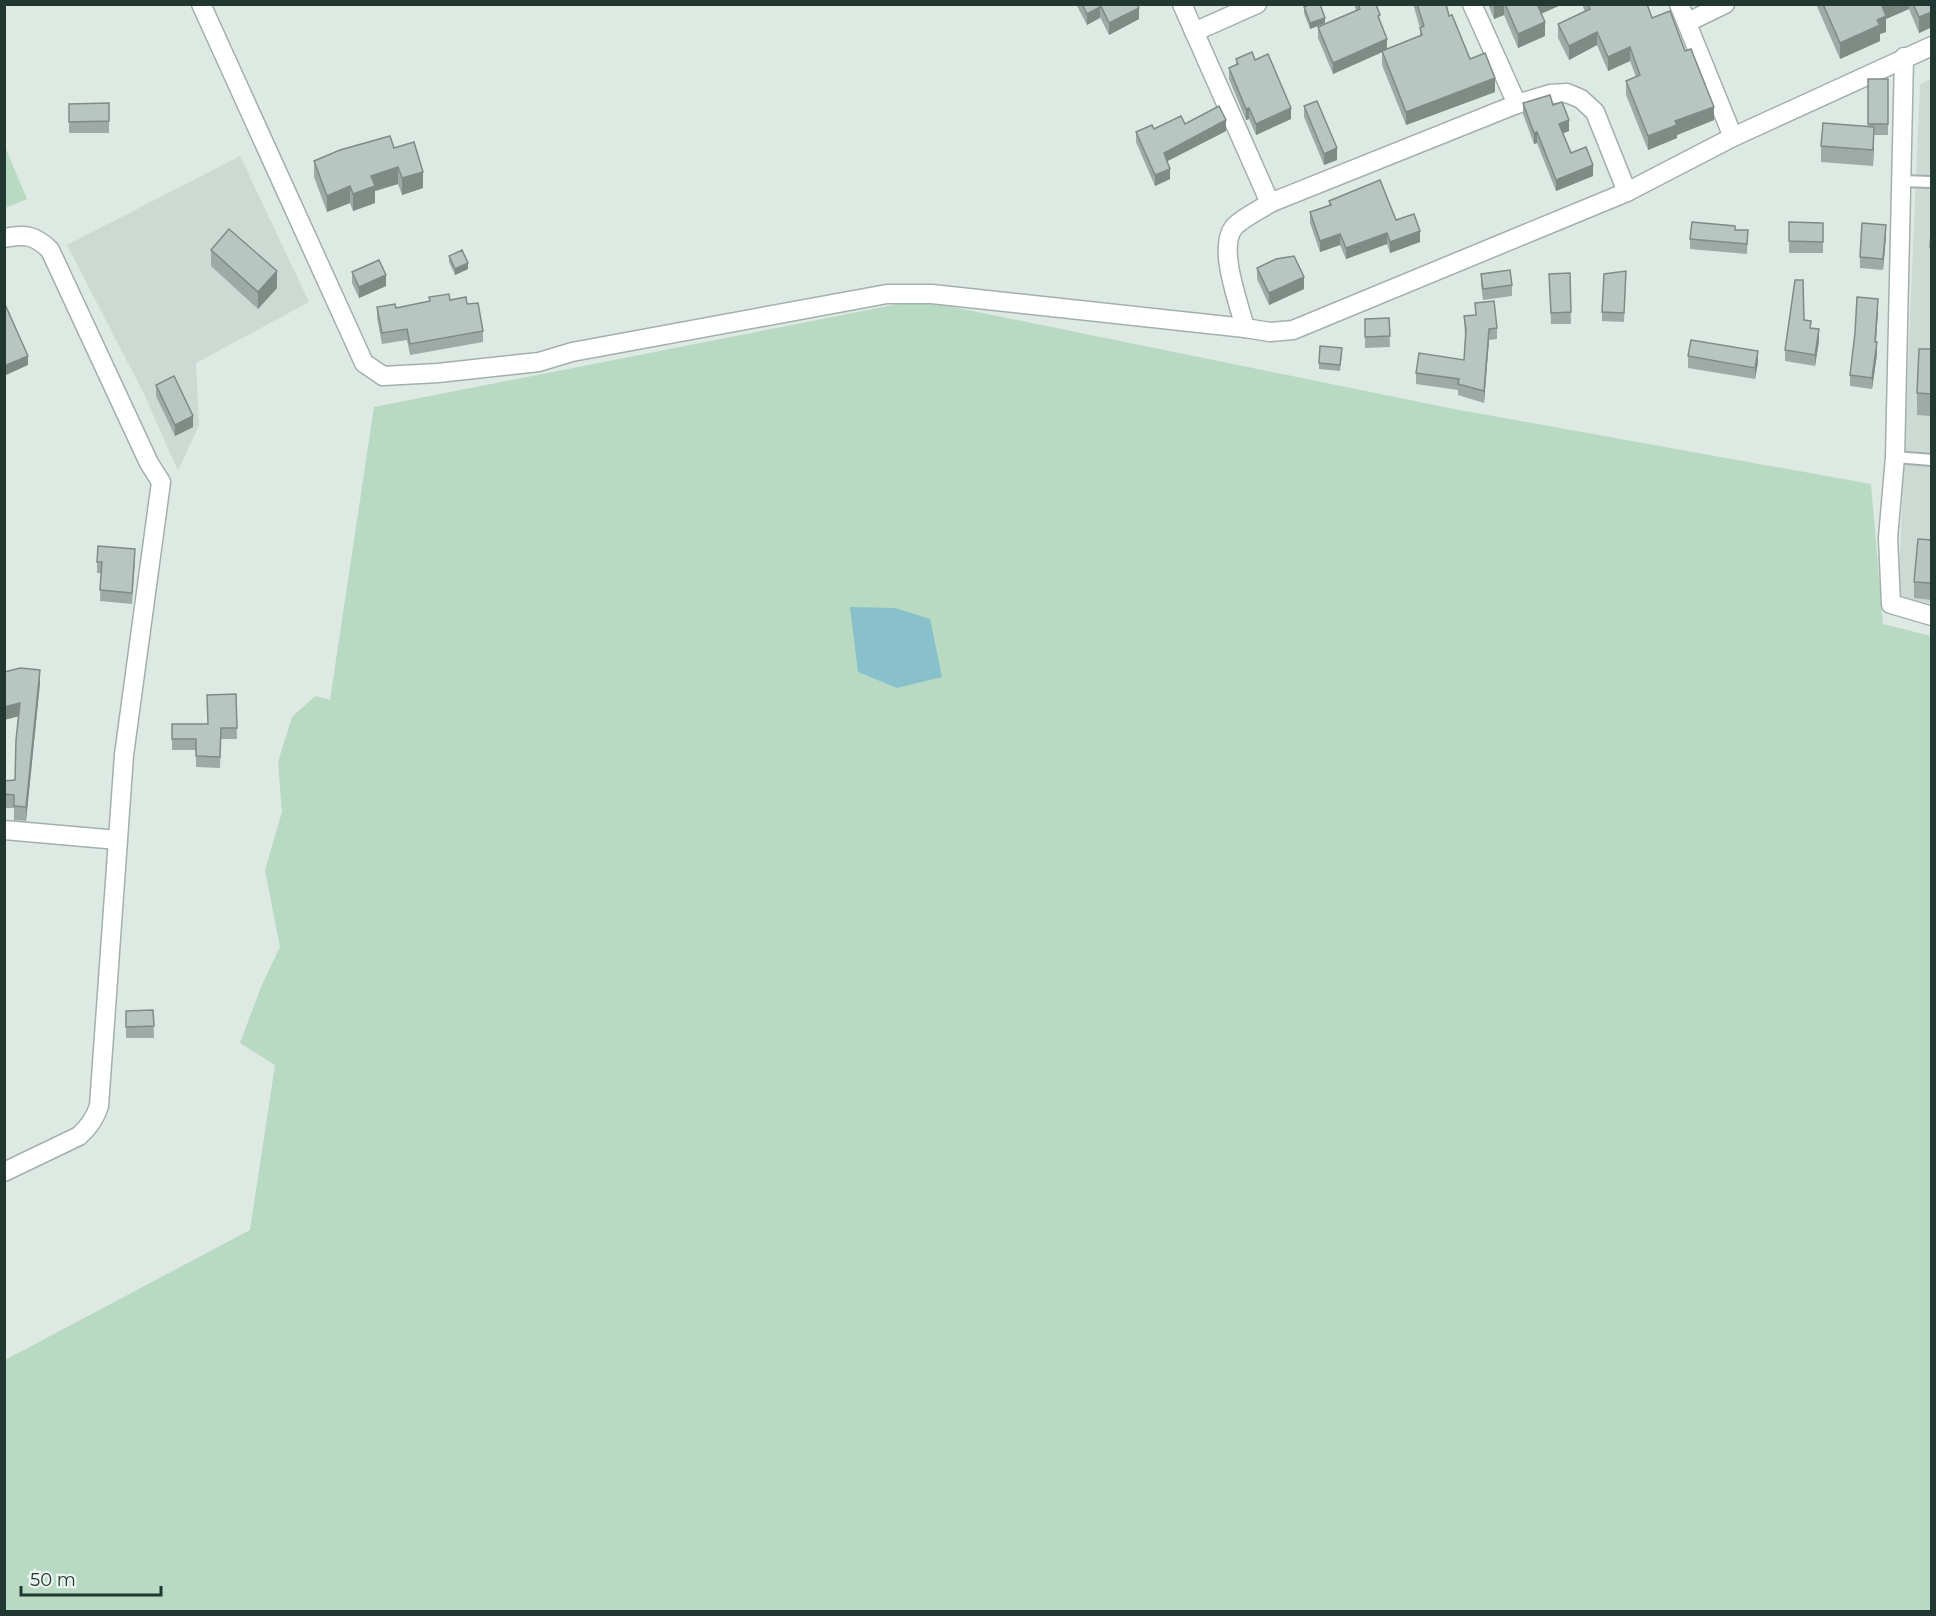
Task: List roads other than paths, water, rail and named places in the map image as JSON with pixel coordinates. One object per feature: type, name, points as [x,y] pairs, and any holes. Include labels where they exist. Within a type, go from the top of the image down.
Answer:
[{"type":"street","points":[[201,4],[364,363],[383,376],[438,373],[539,362],[572,352],[887,294],[932,294],[1270,332],[1293,330],[1627,192],[1733,137],[1932,46]]},
{"type":"street","points":[[1182,4],[1270,203]]},
{"type":"street","points":[[1194,32],[1257,4]]},
{"type":"street","points":[[1472,4],[1517,104]]},
{"type":"street","points":[[1679,4],[1733,137]]},
{"type":"street","points":[[1688,22],[1725,4]]},
{"type":"street","points":[[1904,57],[1895,457],[1888,538],[1891,604],[1932,616]]},
{"type":"street","points":[[1245,328],[1228,261],[1227,242],[1235,226],[1270,203],[1517,104],[1550,94],[1567,93],[1581,99],[1595,112],[1627,192]]},
{"type":"street","points":[[4,238],[29,236],[40,240],[50,250],[160,482],[124,755],[99,1107],[96,1117],[79,1136],[4,1172]]},
{"type":"street","points":[[4,830],[118,840]]},
{"type":"lane","points":[[1901,181],[1932,182]]},
{"type":"lane","points":[[1895,457],[1932,460]]},
{"type":"water","points":[[850,607],[895,608],[930,619],[942,677],[897,688],[858,672]]}]
